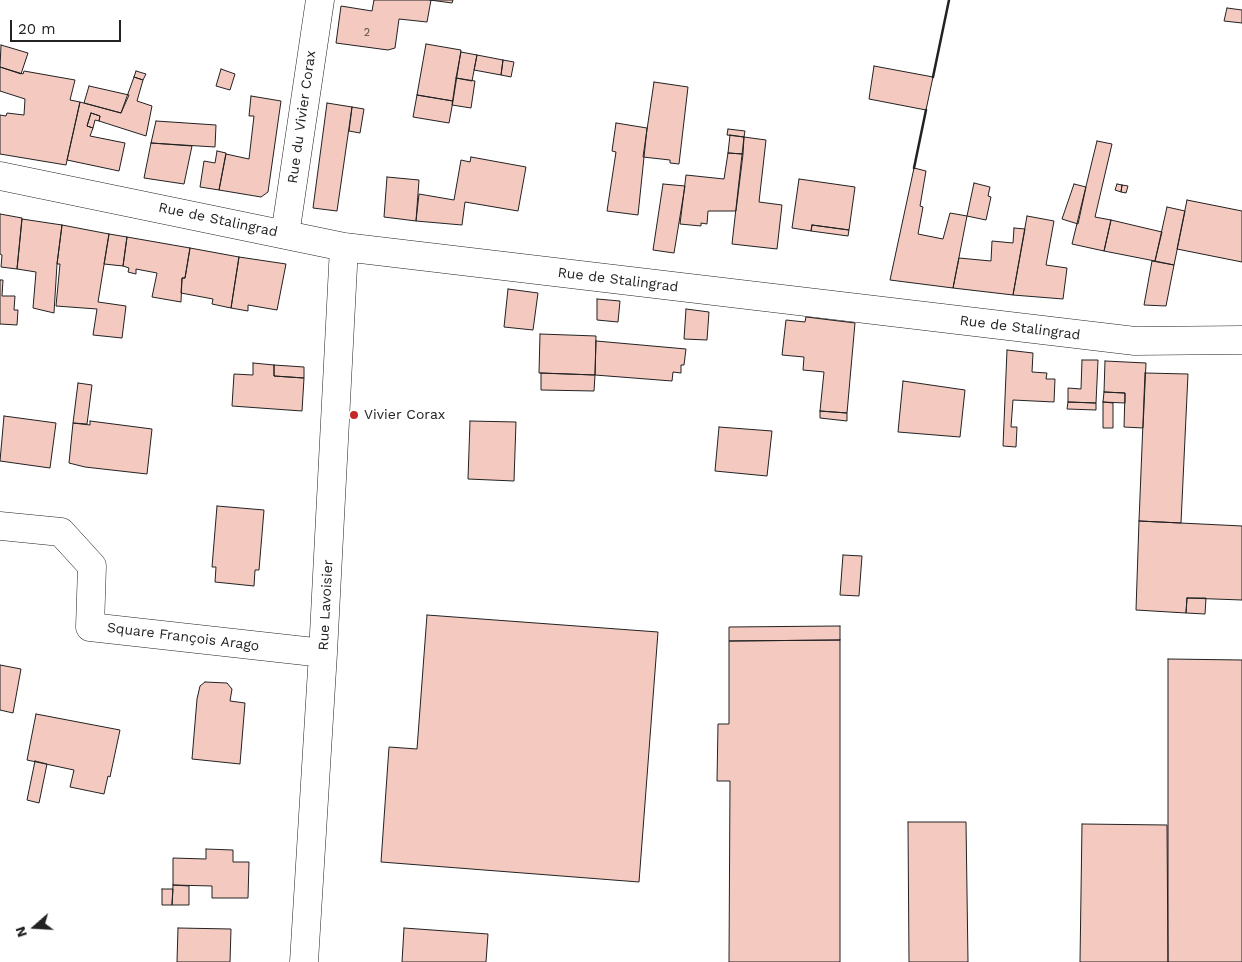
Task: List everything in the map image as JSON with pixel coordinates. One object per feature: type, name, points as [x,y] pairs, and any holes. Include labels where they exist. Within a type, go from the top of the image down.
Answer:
[{"type":"street","name":"Rue du Vivier Corax","points":[[285,235],[320,0]]},
{"type":"street","name":"Rue de Stalingrad","points":[[0,176],[344,247],[1135,341],[1242,340]]},
{"type":"street","name":"Rue Lavoisier","points":[[304,962],[323,653],[344,247]]},
{"type":"street","name":"Square François Arago","points":[[0,526],[61,532],[92,566],[90,626],[323,653]]},
{"type":"building","points":[[374,0],[431,0],[427,22],[399,19],[395,48],[388,50],[336,43],[341,6],[372,11]]},
{"type":"building","points":[[430,0],[453,0],[452,3]]},
{"type":"building","points":[[1227,8],[1242,10],[1242,23],[1224,21]]},
{"type":"building","points":[[426,44],[461,50],[453,101],[417,95]]},
{"type":"building","points":[[1,45],[28,53],[21,74],[0,67]]},
{"type":"building","points":[[461,52],[477,55],[472,81],[456,78]]},
{"type":"building","points":[[477,55],[503,60],[501,75],[474,70]]},
{"type":"building","points":[[503,60],[514,62],[511,77],[501,75]]},
{"type":"building","points":[[874,66],[933,77],[926,110],[869,99]]},
{"type":"building","points":[[0,67],[23,74],[24,71],[75,80],[70,100],[80,102],[66,165],[0,154],[0,115],[6,116],[7,113],[24,115],[25,99],[0,91]]},
{"type":"building","points":[[221,69],[235,74],[230,90],[216,86]]},
{"type":"building","points":[[136,71],[146,74],[143,80],[134,77]]},
{"type":"building","points":[[134,77],[143,80],[137,101],[152,106],[146,136],[99,121],[100,116],[91,113],[87,126],[93,128],[90,136],[125,143],[119,171],[67,160],[80,102],[121,113]]},
{"type":"building","points":[[456,78],[475,81],[471,108],[452,105]]},
{"type":"building","points":[[654,82],[688,87],[679,164],[670,163],[670,160],[643,157]]},
{"type":"building","points":[[89,86],[129,95],[121,113],[84,103]]},
{"type":"building","points":[[417,95],[453,101],[449,123],[413,117]]},
{"type":"building","points":[[251,96],[281,101],[268,192],[261,197],[219,190],[226,154],[249,159],[254,116],[249,116]]},
{"type":"building","points":[[327,103],[352,107],[337,211],[313,208]]},
{"type":"building","points":[[352,107],[364,109],[360,133],[349,131]]},
{"type":"building","points":[[91,113],[100,116],[99,121],[95,120],[93,128],[87,126]]},
{"type":"building","points":[[156,121],[216,125],[215,147],[151,143]]},
{"type":"building","points":[[616,123],[647,128],[638,215],[607,211],[616,152],[612,151]]},
{"type":"building","points":[[728,129],[745,131],[744,137],[727,135]]},
{"type":"building","points":[[730,135],[744,137],[743,154],[728,153]]},
{"type":"building","points":[[744,137],[766,140],[759,202],[782,205],[777,249],[732,244]]},
{"type":"building","points":[[1097,141],[1112,144],[1095,217],[1111,220],[1104,251],[1072,244]]},
{"type":"building","points":[[151,143],[192,146],[184,184],[144,178]]},
{"type":"building","points":[[217,151],[226,153],[219,190],[200,187],[204,161],[215,163]]},
{"type":"building","points":[[728,153],[743,154],[736,211],[708,211],[707,224],[701,223],[701,226],[680,224],[686,175],[724,179]]},
{"type":"building","points":[[471,157],[526,167],[518,211],[465,202],[462,225],[416,221],[419,194],[454,200],[461,160],[470,162]]},
{"type":"building","points":[[914,168],[926,171],[920,206],[923,207],[918,234],[943,239],[950,213],[967,216],[953,288],[890,280]]},
{"type":"building","points":[[387,177],[419,180],[416,221],[384,217]]},
{"type":"building","points":[[799,179],[855,187],[849,230],[812,225],[811,231],[792,228]]},
{"type":"building","points":[[974,183],[990,187],[988,196],[991,197],[986,220],[967,216]]},
{"type":"building","points":[[663,184],[685,186],[674,253],[653,250]]},
{"type":"building","points":[[1074,184],[1086,187],[1078,224],[1062,219]]},
{"type":"building","points":[[1117,184],[1122,185],[1121,192],[1115,190]]},
{"type":"building","points":[[1122,185],[1128,186],[1126,193],[1121,192]]},
{"type":"building","points":[[1187,200],[1242,211],[1242,262],[1177,249]]},
{"type":"building","points":[[1167,207],[1185,211],[1174,265],[1155,261]]},
{"type":"building","points":[[0,214],[22,218],[17,269],[1,267]]},
{"type":"building","points":[[1027,216],[1054,221],[1046,265],[1067,268],[1063,299],[1013,295]]},
{"type":"building","points":[[22,219],[62,225],[54,313],[33,308],[36,272],[17,269]]},
{"type":"building","points":[[1111,220],[1162,232],[1155,261],[1104,251]]},
{"type":"building","points":[[62,225],[109,234],[98,302],[126,306],[122,338],[93,335],[97,309],[56,306],[60,264],[57,264]]},
{"type":"building","points":[[812,225],[849,230],[848,236],[811,231]]},
{"type":"building","points":[[1014,228],[1025,229],[1013,295],[953,288],[959,258],[991,261],[992,241],[1013,243]]},
{"type":"building","points":[[109,234],[127,237],[123,266],[104,264]]},
{"type":"building","points":[[127,237],[190,248],[185,278],[182,278],[181,302],[152,297],[157,273],[136,269],[136,274],[128,272],[129,268],[123,266]]},
{"type":"building","points":[[190,248],[239,257],[231,308],[212,304],[213,299],[181,293],[182,278],[185,278]]},
{"type":"building","points":[[239,257],[286,264],[277,310],[248,305],[248,311],[231,308]]},
{"type":"building","points":[[1152,261],[1174,265],[1166,306],[1144,305]]},
{"type":"building","points":[[0,280],[3,280],[2,296],[15,296],[14,310],[18,310],[17,325],[0,324]]},
{"type":"building","points":[[508,289],[538,293],[533,330],[504,327]]},
{"type":"building","points":[[597,299],[620,301],[618,322],[597,320]]},
{"type":"building","points":[[686,309],[709,312],[707,340],[684,339]]},
{"type":"building","points":[[806,317],[855,323],[847,413],[820,411],[824,372],[803,370],[804,357],[782,355],[786,320],[805,322]]},
{"type":"building","points":[[540,334],[596,336],[595,375],[539,373]]},
{"type":"building","points":[[596,341],[686,349],[684,365],[681,365],[681,373],[673,372],[672,381],[595,375]]},
{"type":"building","points":[[1007,350],[1033,353],[1032,372],[1047,373],[1046,379],[1055,379],[1054,402],[1013,400],[1011,427],[1017,427],[1016,447],[1003,446]]},
{"type":"building","points":[[1082,360],[1098,360],[1096,403],[1068,402],[1068,388],[1081,389]]},
{"type":"building","points":[[1105,361],[1146,363],[1143,428],[1124,427],[1125,393],[1104,392]]},
{"type":"building","points":[[253,363],[274,365],[274,376],[304,378],[302,411],[232,406],[234,374],[253,375]]},
{"type":"building","points":[[274,365],[304,367],[304,378],[274,376]]},
{"type":"building","points":[[541,373],[595,375],[594,391],[541,390]]},
{"type":"building","points":[[1145,373],[1188,374],[1181,523],[1139,521]]},
{"type":"building","points":[[903,381],[965,390],[960,437],[898,432]]},
{"type":"building","points":[[78,383],[92,385],[87,424],[73,423]]},
{"type":"building","points":[[1104,392],[1125,393],[1125,403],[1103,402]]},
{"type":"building","points":[[1068,402],[1096,403],[1096,410],[1067,409]]},
{"type":"building","points":[[1103,402],[1113,403],[1113,428],[1103,428]]},
{"type":"building","points":[[820,411],[847,413],[847,421],[820,418]]},
{"type":"building","points":[[4,416],[56,423],[50,468],[0,461]]},
{"type":"building","points":[[90,421],[152,429],[147,474],[85,467],[69,463],[73,423],[90,425]]},
{"type":"building","points":[[470,421],[516,422],[514,481],[468,479]]},
{"type":"building","points":[[719,427],[772,431],[767,476],[715,471]]},
{"type":"building","points":[[217,506],[264,510],[259,570],[255,570],[254,586],[215,582],[216,567],[212,567]]},
{"type":"building","points":[[1139,521],[1242,526],[1242,600],[1187,598],[1186,613],[1136,610]]},
{"type":"building","points":[[843,555],[862,556],[859,596],[840,595]]},
{"type":"building","points":[[1187,598],[1206,598],[1205,614],[1186,613]]},
{"type":"building","points":[[427,615],[658,632],[639,882],[381,862],[389,747],[417,749]]},
{"type":"building","points":[[840,626],[840,640],[729,641],[729,627]]},
{"type":"building","points":[[840,640],[840,962],[729,962],[730,781],[717,781],[718,724],[729,724],[729,641]]},
{"type":"building","points":[[1168,659],[1242,660],[1242,962],[1168,962]]},
{"type":"building","points":[[0,665],[21,669],[13,713],[0,710]]},
{"type":"building","points":[[205,682],[227,683],[232,689],[230,701],[245,703],[240,764],[192,759],[197,699],[200,686]]},
{"type":"building","points":[[36,714],[120,730],[110,777],[108,776],[104,794],[70,787],[74,770],[27,760]]},
{"type":"building","points":[[35,761],[47,764],[39,803],[27,800]]},
{"type":"building","points":[[908,822],[966,822],[968,962],[909,962]]},
{"type":"building","points":[[1082,824],[1167,825],[1168,962],[1080,962]]},
{"type":"building","points":[[206,849],[233,850],[233,862],[249,862],[248,898],[212,898],[212,886],[173,885],[173,858],[206,859]]},
{"type":"building","points":[[173,885],[189,886],[189,905],[172,905]]},
{"type":"building","points":[[162,889],[173,889],[172,905],[162,905]]},
{"type":"building","points":[[178,928],[231,929],[230,962],[177,962]]},
{"type":"building","points":[[404,928],[488,934],[486,962],[402,962]]},
{"type":"wall","points":[[933,77],[949,0]]},
{"type":"wall","points":[[914,168],[926,110]]},
{"type":"place","name":"Vivier Corax","points":[[354,415]]}]
